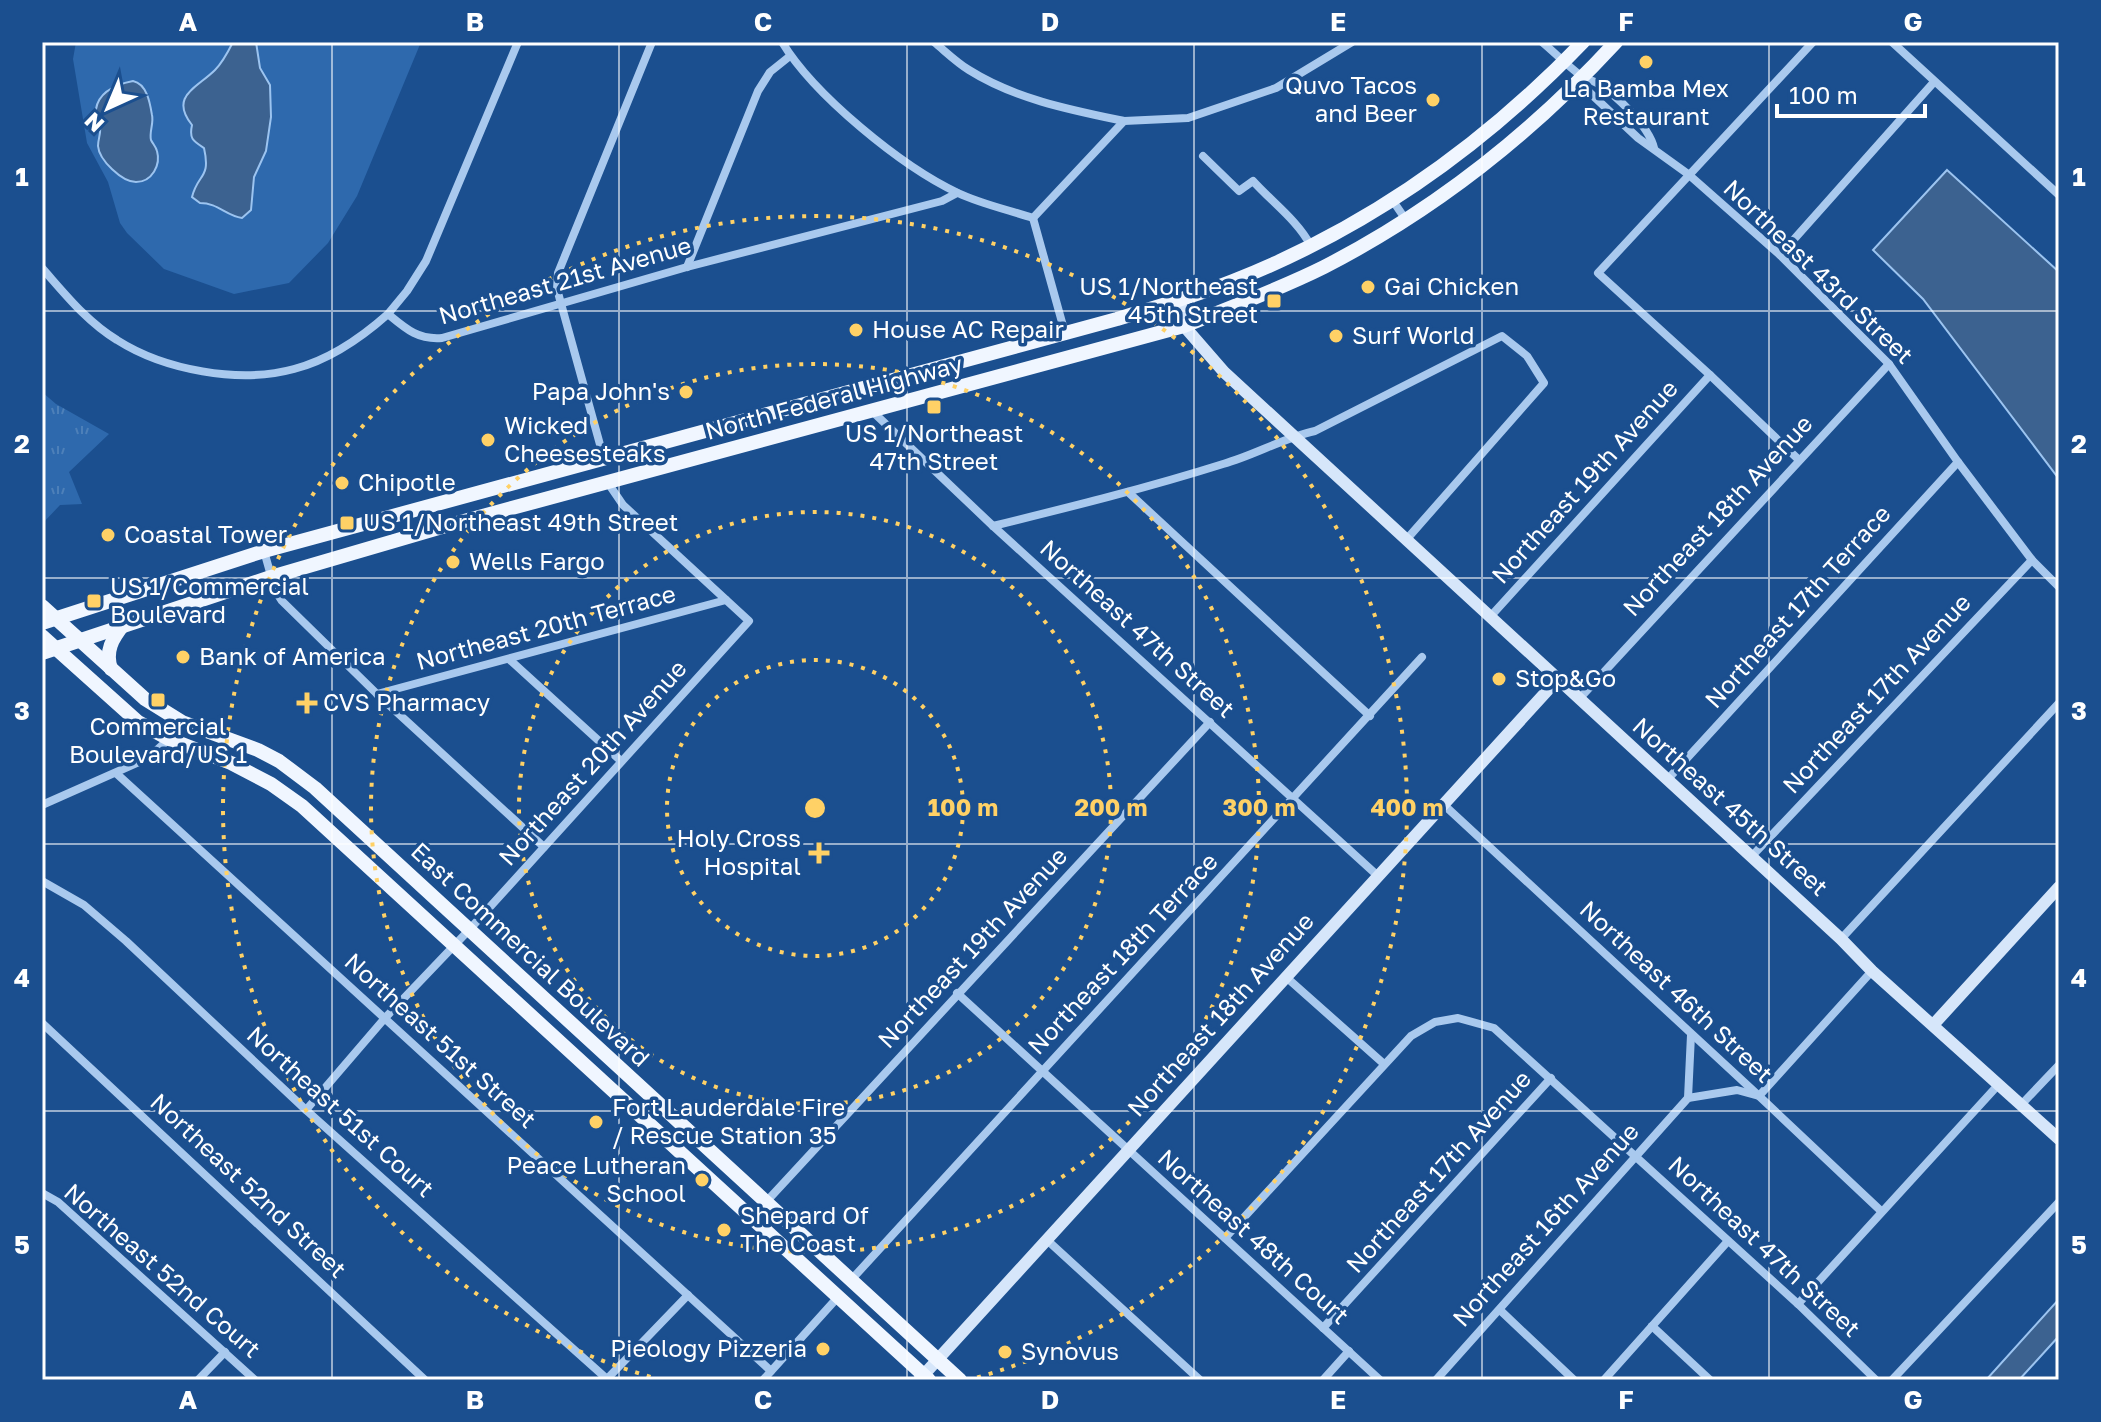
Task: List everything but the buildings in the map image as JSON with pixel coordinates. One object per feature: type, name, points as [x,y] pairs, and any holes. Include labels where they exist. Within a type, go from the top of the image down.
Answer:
[{"type":"main road","name":"North Federal Highway","points":[[49,621],[264,551],[1065,333],[1237,280],[1311,247],[1393,201],[1476,142],[1583,42]]},
{"type":"main road","name":"North Federal Highway","points":[[48,650],[271,577],[442,527],[1184,326],[1322,268],[1406,220],[1493,158],[1583,78],[1616,42]]},
{"type":"main road","points":[[1043,364],[1056,352],[1065,333]]},
{"type":"main road","points":[[608,483],[614,472],[646,448]]},
{"type":"main road","points":[[562,495],[594,472],[604,459]]},
{"type":"main road","points":[[442,527],[456,513],[461,498]]},
{"type":"main road","name":"East Commercial Boulevard","points":[[42,606],[49,621],[78,640],[163,711],[182,722],[258,750],[298,774],[960,1380]]},
{"type":"main road","points":[[111,670],[107,658],[109,647],[124,624]]},
{"type":"main road","name":"East Commercial Boulevard","points":[[42,636],[48,650],[124,712],[169,739],[231,763],[271,784],[302,806],[924,1378]]},
{"type":"main road","points":[[634,1109],[659,1120],[676,1119]]},
{"type":"street","points":[[42,268],[81,312],[116,340],[165,364],[200,371],[265,374],[295,369],[324,358],[362,337],[388,314],[426,261],[518,42]]},
{"type":"street","points":[[604,459],[557,289],[558,273],[652,42]]},
{"type":"street","points":[[782,42],[790,56],[840,110],[899,156],[957,193],[1033,218]]},
{"type":"street","points":[[934,42],[968,70],[1003,87],[1065,109],[1124,121],[1188,118],[1276,88],[1352,42]]},
{"type":"street","name":"Northeast 43rd Street","points":[[1542,42],[1583,78],[1607,90],[1645,128],[1654,148]]},
{"type":"street","points":[[1799,460],[1598,273],[1813,42]]},
{"type":"street","points":[[1892,42],[2059,195]]},
{"type":"street","points":[[687,267],[758,91],[770,72],[790,56]]},
{"type":"street","name":"Northeast 43rd Street","points":[[1583,78],[1588,91],[1638,138],[1688,174],[1780,255],[1889,364],[2032,560],[2059,587]]},
{"type":"street","points":[[1780,255],[1934,82]]},
{"type":"street","points":[[1033,218],[1124,121]]},
{"type":"street","points":[[1203,156],[1239,191],[1253,181],[1299,225],[1311,247]]},
{"type":"street","name":"Northeast 21st Avenue","points":[[388,314],[411,333],[427,339],[442,338],[687,267],[942,201],[957,193]]},
{"type":"street","points":[[1393,201],[1406,220]]},
{"type":"street","points":[[1033,218],[1065,333]]},
{"type":"street","points":[[1180,300],[1184,326]]},
{"type":"street","name":"Northeast 45th Street","points":[[1184,326],[1224,372],[1752,856],[1872,971],[2059,1139]]},
{"type":"street","points":[[993,526],[1242,459],[1292,435],[1315,431],[1502,336],[1527,356],[1544,383],[1406,540]]},
{"type":"street","name":"Northeast 18th Avenue","points":[[1579,699],[1889,364]]},
{"type":"street","name":"Northeast 19th Avenue","points":[[1490,617],[1710,375]]},
{"type":"street","name":"Northeast 47th Street","points":[[871,410],[993,526],[1378,876]]},
{"type":"street","name":"Northeast 17th Terrace","points":[[1668,779],[1958,462]]},
{"type":"street","points":[[608,483],[623,505],[726,600]]},
{"type":"street","points":[[1128,492],[1370,716]]},
{"type":"street","points":[[264,551],[275,590],[282,601],[377,694],[544,847]]},
{"type":"street","name":"Northeast 17th Avenue","points":[[1752,856],[2032,560]]},
{"type":"street","name":"Northeast 20th Avenue","points":[[306,1110],[385,1018],[469,930],[749,621],[726,600]]},
{"type":"street","name":"Northeast 20th Terrace","points":[[377,694],[726,600]]},
{"type":"street","name":"Northeast 18th Terrace","points":[[852,1279],[1422,657]]},
{"type":"street","points":[[510,660],[621,761]]},
{"type":"street","name":"Northeast 18th Avenue","points":[[924,1378],[937,1358],[1557,680]]},
{"type":"street","points":[[1841,939],[2059,703]]},
{"type":"street","name":"Northeast 19th Avenue","points":[[766,1202],[1210,722]]},
{"type":"street","points":[[42,805],[148,758],[169,739]]},
{"type":"street","name":"Northeast 51st Street","points":[[117,774],[771,1371]]},
{"type":"street","name":"Northeast 46th Street","points":[[1443,804],[1881,1211]]},
{"type":"street","name":"Northeast 51st Court","points":[[42,881],[84,905],[126,941],[306,1110],[606,1380]]},
{"type":"street","points":[[1934,1024],[2059,887]]},
{"type":"street","points":[[1691,1035],[1688,1098],[1737,1090],[1759,1096],[1872,971]]},
{"type":"street","points":[[1225,1238],[1384,1064],[1286,977]]},
{"type":"street","name":"Northeast 48th Court","points":[[957,993],[1380,1380]]},
{"type":"street","name":"Northeast 47th Street","points":[[1384,1064],[1411,1036],[1435,1022],[1458,1018],[1494,1028],[1798,1304],[1876,1380]]},
{"type":"street","name":"Northeast 52nd Street","points":[[42,1023],[425,1380]]},
{"type":"street","points":[[2021,1105],[2059,1065]]},
{"type":"street","name":"Northeast 17th Avenue","points":[[1323,1328],[1551,1078]]},
{"type":"street","points":[[1798,1304],[1999,1084]]},
{"type":"street","name":"Northeast 16th Avenue","points":[[1436,1380],[1501,1311],[1688,1098]]},
{"type":"street","name":"Northeast 52nd Court","points":[[42,1193],[58,1202],[255,1380]]},
{"type":"street","points":[[1892,1380],[2059,1202]]},
{"type":"street","points":[[1047,1240],[1200,1380]]},
{"type":"street","points":[[1604,1380],[1728,1241]]},
{"type":"street","points":[[606,1380],[688,1295]]},
{"type":"street","points":[[763,1380],[838,1297]]},
{"type":"street","points":[[1501,1311],[1574,1380]]},
{"type":"street","points":[[1652,1326],[1710,1380]]},
{"type":"street","points":[[1323,1380],[1349,1351]]},
{"type":"street","points":[[198,1380],[225,1352]]},
{"type":"green space","points":[[76,42],[421,42],[357,196],[328,243],[289,283],[234,294],[164,269],[120,223],[108,182],[87,143],[73,59]]},
{"type":"green space","points":[[42,392],[56,404],[109,434],[69,472],[82,504],[60,505],[42,524]]},
{"type":"shaded area","points":[[233,42],[256,42],[260,68],[270,85],[271,117],[266,151],[254,177],[251,210],[242,218],[200,203],[192,197],[205,171],[206,158],[204,148],[192,137],[192,125],[183,107],[188,93],[218,67]]},
{"type":"shaded area","points":[[133,81],[142,86],[149,100],[151,140],[158,156],[151,176],[136,182],[118,174],[102,158],[98,146],[100,130],[96,111],[105,93],[115,86]]},
{"type":"shaded area","points":[[1947,170],[2059,272],[2059,479],[1923,299],[1873,250]]},
{"type":"shaded area","points":[[2059,1299],[2059,1336],[2019,1380],[1986,1380]]},
{"type":"place","name":"La Bamba Mex Restaurant","points":[[1646,62]]},
{"type":"place","name":"Quvo Tacos and Beer","points":[[1433,100]]},
{"type":"place","name":"Gai Chicken","points":[[1368,287]]},
{"type":"place","name":"US 1/Northeast 45th Street","points":[[1274,301]]},
{"type":"place","name":"House AC Repair","points":[[856,330]]},
{"type":"place","name":"Surf World","points":[[1336,336]]},
{"type":"place","name":"Papa John's","points":[[686,392]]},
{"type":"place","name":"US 1/Northeast 47th Street","points":[[934,407]]},
{"type":"place","name":"Wicked Cheesesteaks","points":[[488,440]]},
{"type":"place","name":"Chipotle","points":[[342,483]]},
{"type":"place","name":"US 1/Northeast 49th Street","points":[[347,523]]},
{"type":"place","name":"Coastal Tower","points":[[108,535]]},
{"type":"place","name":"Wells Fargo","points":[[453,562]]},
{"type":"place","name":"US 1/Commercial Boulevard","points":[[94,601]]},
{"type":"place","name":"Bank of America","points":[[183,657]]},
{"type":"place","name":"Stop&Go","points":[[1499,679]]},
{"type":"place","name":"Commercial Boulevard/US 1","points":[[158,700]]},
{"type":"place","name":"CVS Pharmacy","points":[[307,703]]},
{"type":"place","name":"Holy Cross Hospital","points":[[819,853]]},
{"type":"place","name":"Fort Lauderdale Fire / Rescue Station 35","points":[[596,1122]]},
{"type":"place","name":"Peace Lutheran School","points":[[702,1180]]},
{"type":"place","name":"Shepard Of The Coast","points":[[724,1230]]},
{"type":"place","name":"Pieology Pizzeria","points":[[823,1349]]},
{"type":"place","name":"Synovus","points":[[1005,1352]]}]
